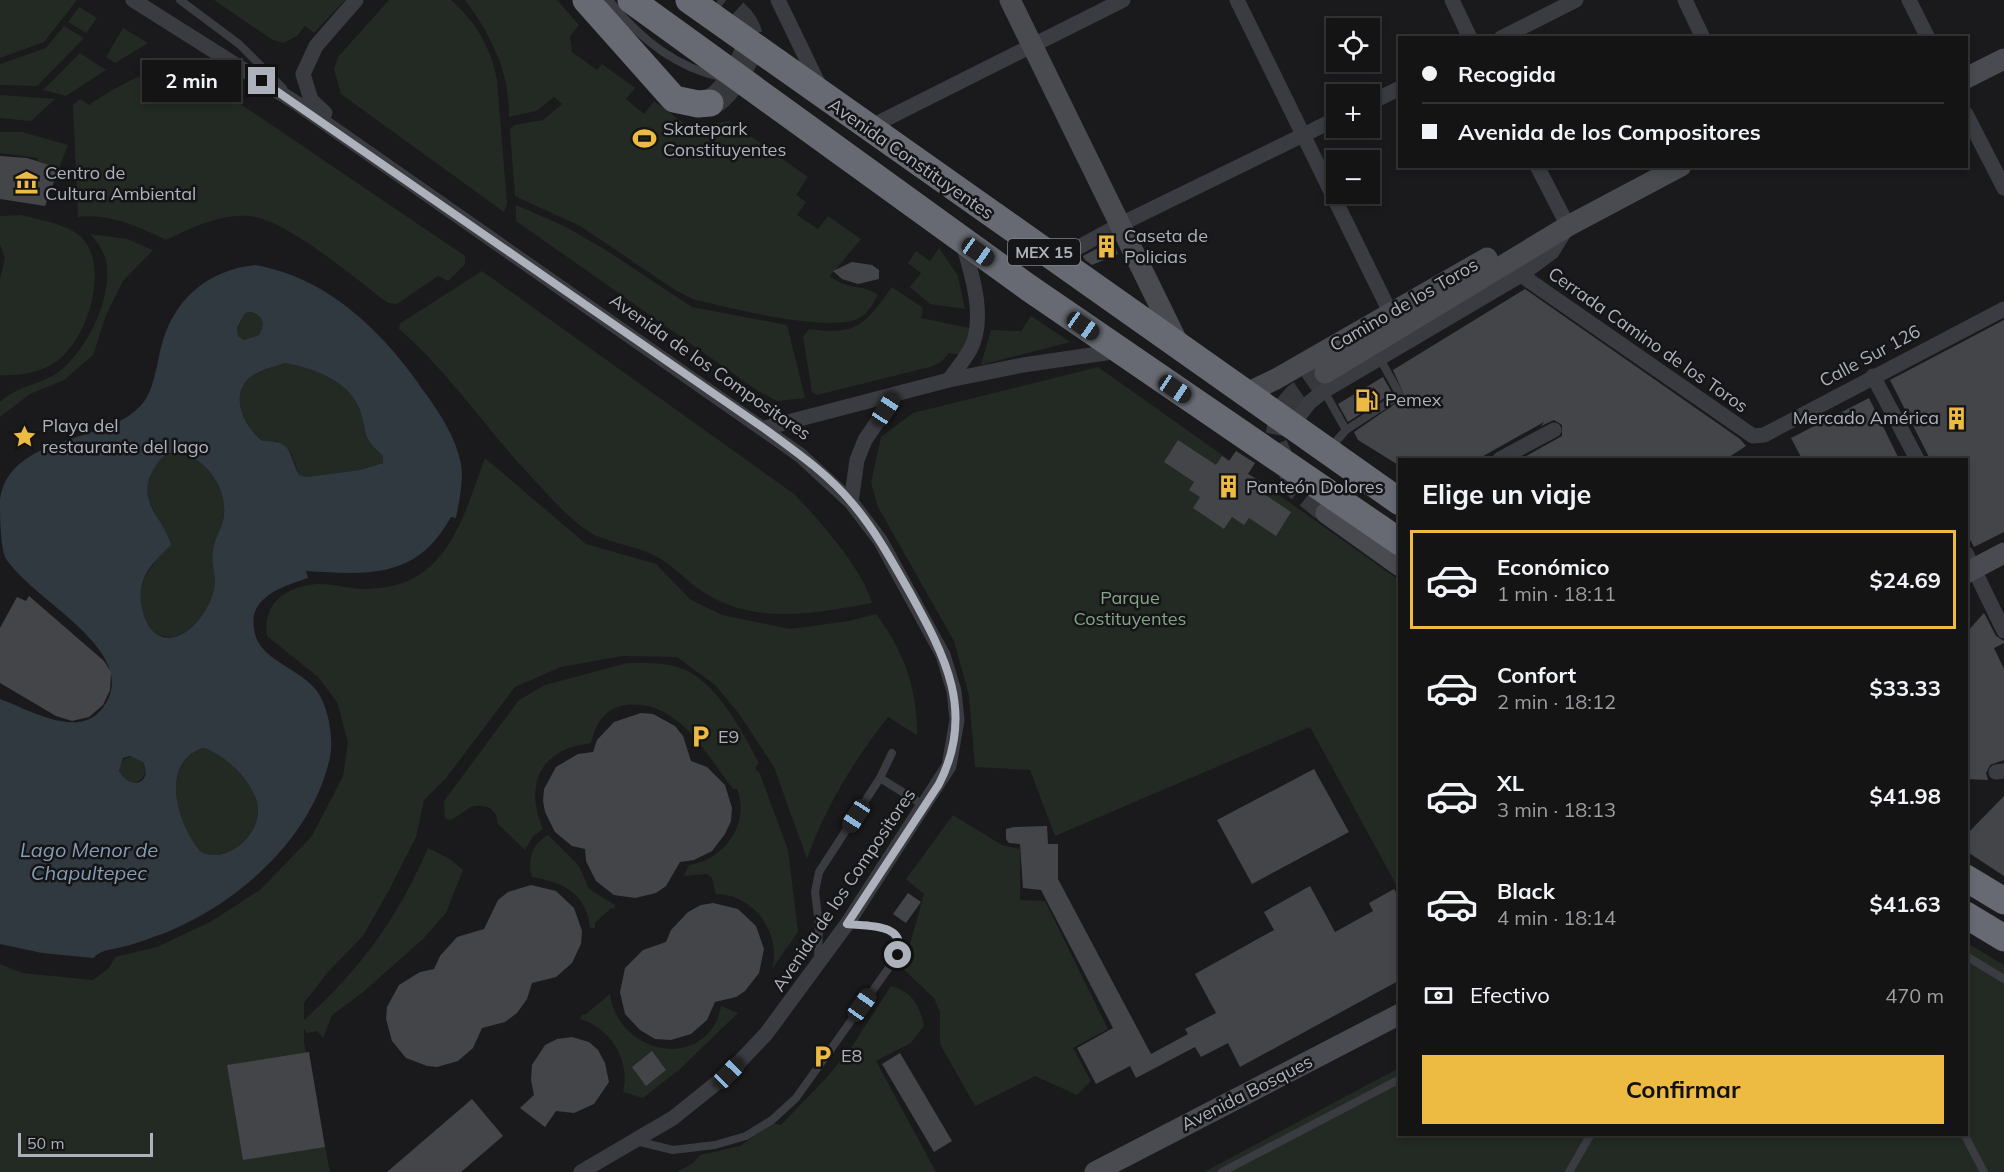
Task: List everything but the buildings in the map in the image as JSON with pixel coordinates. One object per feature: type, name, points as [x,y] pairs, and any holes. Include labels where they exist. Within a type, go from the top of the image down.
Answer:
[{"type":"highway","points":[[586,0],[674,99],[698,104],[710,103]]},
{"type":"highway","name":"Avenida Constituyentes","points":[[631,0],[1119,351],[1398,541]]},
{"type":"highway","name":"Avenida Constituyentes","points":[[689,0],[826,100],[1398,501]]},
{"type":"highway","points":[[1968,879],[2004,901]]},
{"type":"highway","points":[[1968,916],[2004,938]]},
{"type":"street","name":"Avenida de los Compositores","points":[[133,0],[298,104],[765,429],[823,474],[851,502],[880,540],[932,634],[949,671],[954,691],[956,735],[949,766],[925,806],[817,967],[766,1034],[729,1073],[673,1118],[581,1172]]},
{"type":"street","points":[[356,0],[316,46],[303,74],[311,100],[359,146]]},
{"type":"street","points":[[778,0],[826,100]]},
{"type":"street","points":[[1010,0],[1181,347]]},
{"type":"street","points":[[868,128],[1123,0]]},
{"type":"street","points":[[1237,0],[1390,312]]},
{"type":"street","points":[[1452,0],[1469,36]]},
{"type":"street","points":[[1505,36],[1576,0]]},
{"type":"street","points":[[1685,0],[1702,36]]},
{"type":"street","points":[[1909,0],[1927,36]]},
{"type":"street","points":[[1968,77],[2004,59]]},
{"type":"street","points":[[1380,98],[1398,89]]},
{"type":"street","points":[[1968,118],[2004,188]]},
{"type":"street","points":[[1055,260],[1121,224],[1326,124]]},
{"type":"street","points":[[1292,425],[1325,382],[1379,357],[1521,275],[1552,252],[1568,226],[1538,168]]},
{"type":"street","name":"Camino de los Toros","points":[[1325,382],[1568,226],[1677,168]]},
{"type":"street","name":"Camino de los Toros","points":[[1245,394],[1276,379],[1527,236],[1568,226]]},
{"type":"street","points":[[949,380],[971,348],[977,322],[970,272],[962,240]]},
{"type":"street","name":"Cerrada Camino de los Toros","points":[[1521,275],[1753,436]]},
{"type":"street","name":"Calle Sur 126","points":[[1753,436],[1764,435],[1872,376],[2004,309]]},
{"type":"street","points":[[765,429],[949,380],[1023,365],[1119,351]]},
{"type":"street","points":[[1872,376],[1916,458]]},
{"type":"street","points":[[851,502],[858,460],[865,440],[896,394]]},
{"type":"street","points":[[1502,458],[1554,430]]},
{"type":"street","points":[[1326,513],[1398,565]]},
{"type":"street","points":[[2004,553],[1969,569],[2004,631]]},
{"type":"street","name":"Avenida Bosques","points":[[1095,1172],[1398,1015]]},
{"type":"lane","points":[[180,0],[239,44],[298,104]]},
{"type":"lane","points":[[609,0],[645,40],[677,61],[708,74],[749,84]]},
{"type":"lane","points":[[1329,451],[1346,430],[1400,395],[1379,357]]},
{"type":"lane","points":[[1325,382],[1346,430]]},
{"type":"lane","points":[[817,967],[819,925],[815,892],[819,872],[880,778],[892,753]]},
{"type":"lane","points":[[880,778],[925,806]]},
{"type":"lane","points":[[636,1141],[673,1150],[715,1145],[746,1136],[772,1120],[796,1098],[898,955],[900,947],[897,936],[886,927],[847,924]]},
{"type":"lane","points":[[1968,957],[2004,980]]},
{"type":"lane","points":[[1222,1172],[1398,1080]]},
{"type":"lane","points":[[1569,1172],[1590,1136]]},
{"type":"lane","points":[[1965,1136],[1984,1172]]},
{"type":"green space","points":[[0,0],[77,0],[44,42],[0,58]]},
{"type":"green space","points":[[214,0],[345,0],[314,33],[305,26],[297,36],[283,43],[271,39]]},
{"type":"green space","points":[[389,0],[451,0],[468,17],[481,36],[491,57],[497,80],[507,204],[504,212],[341,94],[334,69],[338,57]]},
{"type":"green space","points":[[465,0],[557,0],[579,25],[570,36],[572,52],[597,70],[602,64],[635,88],[626,99],[644,114],[654,101],[690,128],[729,121],[808,177],[796,195],[806,202],[797,215],[818,229],[828,216],[861,239],[830,276],[844,284],[867,289],[878,295],[869,310],[861,317],[848,322],[828,323],[779,318],[693,299],[675,290],[580,226],[515,196],[510,129],[514,125],[543,120],[562,104],[554,97],[536,111],[509,117],[506,85],[497,55],[483,27]]},
{"type":"green space","points":[[79,7],[97,18],[86,33],[68,22]]},
{"type":"green space","points":[[64,26],[84,38],[37,86],[0,85],[0,64],[46,48]]},
{"type":"green space","points":[[123,28],[148,43],[115,63],[106,57]]},
{"type":"green space","points":[[80,53],[106,70],[66,96],[43,90]]},
{"type":"green space","points":[[180,63],[465,256],[465,264],[448,281],[438,276],[397,304],[388,303],[306,242],[271,222],[255,217],[221,218],[166,240],[135,226],[112,219],[78,217],[73,105],[80,99],[89,105],[133,80]]},
{"type":"green space","points":[[0,95],[55,99],[31,121],[0,118]]},
{"type":"green space","points":[[0,132],[22,132],[68,145],[59,168],[38,161],[38,158],[0,153]]},
{"type":"green space","points":[[516,205],[564,226],[606,250],[692,307],[787,325],[805,398],[777,401],[758,391],[516,221]]},
{"type":"green space","points":[[21,215],[61,226],[81,237],[90,250],[94,266],[92,302],[78,337],[57,361],[37,371],[0,375],[0,279],[5,258],[0,244],[0,216]]},
{"type":"green space","points":[[90,234],[127,239],[153,250],[123,281],[106,315],[93,355],[64,380],[30,394],[0,417],[0,402],[15,391],[57,373],[68,364],[88,337],[96,321],[106,288],[107,272],[104,254]]},
{"type":"green space","points":[[939,248],[958,276],[965,309],[930,304],[910,287],[921,273],[908,263],[916,251],[930,261]]},
{"type":"green space","points":[[482,271],[794,494],[850,561],[860,576],[872,603],[809,613],[788,614],[747,610],[708,595],[661,559],[596,536],[575,521],[519,463],[436,365],[399,329],[400,323]]},
{"type":"green space","points":[[892,287],[923,308],[921,318],[969,328],[962,355],[949,353],[941,362],[930,367],[817,395],[812,392],[803,337],[809,329],[839,331],[850,329],[875,310]]},
{"type":"green space","points":[[251,312],[261,318],[262,327],[259,335],[244,340],[238,336],[237,329],[245,313]]},
{"type":"green space","points":[[1031,316],[1070,342],[981,365],[991,330],[1021,331]]},
{"type":"green space","points":[[285,363],[317,372],[347,390],[359,408],[367,439],[383,456],[383,463],[360,470],[306,477],[299,475],[291,453],[277,441],[262,441],[256,435],[245,420],[242,411],[240,394],[243,386],[257,373]]},
{"type":"green space","name":"Parque Costituyentes","points":[[1098,367],[1398,579],[1398,888],[1310,727],[1055,836],[1030,770],[975,767],[969,695],[954,641],[878,507],[871,483],[881,437],[913,413]]},
{"type":"green space","points":[[177,451],[197,461],[214,477],[223,497],[224,508],[213,559],[215,586],[210,602],[199,619],[185,632],[169,637],[160,635],[147,624],[143,616],[140,597],[144,580],[157,559],[159,548],[160,525],[148,496],[149,478],[162,458]]},
{"type":"green space","points":[[485,458],[586,544],[656,564],[691,600],[722,615],[790,629],[849,621],[876,614],[894,641],[907,671],[915,702],[917,735],[888,717],[842,785],[822,821],[807,859],[774,767],[740,715],[715,685],[677,657],[622,656],[561,667],[515,687],[446,778],[424,800],[416,837],[363,936],[328,972],[304,1003],[304,1020],[343,981],[376,941],[404,897],[428,848],[450,859],[463,870],[446,913],[423,939],[362,993],[332,1015],[323,1038],[317,1031],[307,1033],[304,1029],[304,1042],[330,1172],[0,1172],[0,964],[22,973],[93,980],[109,968],[115,957],[157,947],[210,922],[260,890],[312,836],[343,776],[348,742],[337,702],[318,677],[267,636],[266,625],[272,606],[286,593],[305,586],[322,584],[360,589],[381,588],[402,583],[422,573],[445,550],[454,535]]},
{"type":"green space","points":[[627,663],[672,666],[686,670],[698,678],[709,687],[729,711],[759,763],[755,768],[760,774],[788,850],[798,932],[772,969],[773,943],[762,918],[742,901],[716,894],[712,878],[707,874],[684,876],[689,865],[713,856],[731,838],[740,815],[740,802],[737,789],[733,789],[701,745],[676,720],[661,711],[644,705],[626,705],[612,709],[602,718],[591,743],[559,753],[548,761],[536,784],[535,797],[543,829],[533,836],[525,850],[498,824],[496,815],[490,808],[477,806],[469,808],[451,820],[445,818],[444,801],[519,700],[545,685]]},
{"type":"green space","points":[[203,748],[222,757],[240,773],[248,782],[257,803],[258,813],[252,832],[238,847],[220,855],[201,852],[185,827],[176,796],[180,767],[189,756]]},
{"type":"green space","points":[[132,757],[141,761],[145,770],[141,779],[132,783],[123,779],[119,770],[123,761]]},
{"type":"green space","points":[[953,815],[1002,845],[1020,849],[1020,900],[1045,901],[1108,1029],[1073,1048],[1091,1081],[1077,1095],[1035,1076],[975,1106],[940,1044],[940,1012],[934,998],[903,969],[924,894],[906,879]]},
{"type":"green space","points":[[548,835],[579,866],[589,889],[615,905],[614,909],[611,908],[595,923],[595,928],[590,928],[588,916],[579,898],[563,886],[532,877],[530,865],[532,853],[538,843]]},
{"type":"green space","points":[[1968,944],[2004,965],[2004,1172],[1204,1172],[1398,1069],[1398,1136],[1968,1136]]},
{"type":"green space","points":[[891,986],[898,988],[914,1000],[924,1026],[911,1043],[876,1061],[936,1172],[677,1172],[693,1163],[700,1155],[740,1146],[773,1123],[781,1125],[828,1076],[853,1045]]},
{"type":"green space","points":[[610,994],[615,1012],[625,1027],[638,1039],[654,1046],[671,1049],[688,1046],[703,1038],[715,1024],[721,1006],[738,1013],[680,1069],[643,1098],[623,1092],[624,1069],[616,1047],[600,1029],[580,1019],[582,1014],[585,1015]]},
{"type":"water","name":"Lago Menor de Chapultepec","points":[[255,265],[308,282],[353,312],[393,350],[437,410],[456,445],[462,477],[456,518],[451,517],[438,537],[423,552],[407,562],[389,569],[371,572],[306,571],[308,578],[270,594],[257,608],[254,628],[261,647],[278,662],[306,680],[317,691],[327,713],[331,732],[330,757],[321,786],[290,840],[269,864],[220,904],[193,920],[141,942],[105,951],[93,958],[42,953],[0,944],[0,699],[38,715],[66,722],[79,722],[91,718],[101,710],[111,689],[109,668],[98,648],[80,628],[18,574],[5,557],[1,536],[0,499],[9,476],[25,460],[46,448],[117,422],[136,410],[149,393],[163,340],[177,310],[186,298],[210,279],[239,268]],"holes":[[[251,312],[259,316],[263,324],[259,335],[244,340],[238,336],[237,328],[245,313]],[[285,363],[317,372],[338,383],[354,398],[367,438],[383,456],[383,463],[360,470],[306,477],[299,475],[288,449],[279,443],[262,441],[245,420],[240,394],[249,378]],[[173,452],[188,455],[207,468],[219,487],[224,509],[223,521],[213,551],[215,583],[212,598],[204,613],[192,626],[180,635],[169,638],[160,636],[146,622],[141,590],[148,571],[171,545],[152,508],[147,490],[149,479],[157,464],[164,456]],[[203,748],[222,757],[248,783],[257,803],[258,813],[252,832],[238,847],[220,855],[210,855],[201,852],[193,841],[185,827],[176,796],[180,767],[189,756]],[[130,756],[143,762],[145,776],[143,780],[134,783],[119,771],[123,758]]]},
{"type":"tunnel","points":[[710,103],[727,88],[743,63],[749,42],[749,34],[745,25],[718,0]]},
{"type":"tunnel","points":[[1325,373],[1295,394],[1281,410],[1275,440],[1296,489],[1326,513]]},
{"type":"place","name":"Skatepark Constituyentes","points":[[645,139]]},
{"type":"place","name":"Centro de Cultura Ambiental","points":[[27,183]]},
{"type":"place","name":"Caseta de Policias","points":[[1106,246]]},
{"type":"place","name":"Pemex","points":[[1367,400]]},
{"type":"place","name":"Mercado América","points":[[1957,418]]},
{"type":"place","name":"Playa del restaurante del lago","points":[[24,436]]},
{"type":"place","name":"Panteón Dolores","points":[[1228,487]]},
{"type":"place","name":"E9","points":[[700,737]]},
{"type":"place","name":"E8","points":[[823,1056]]},
{"type":"route","points":[[262,81],[765,429],[823,474],[851,502],[880,540],[911,594],[949,671],[957,720],[949,766],[847,924],[886,927],[897,936],[900,947],[898,955]]}]
